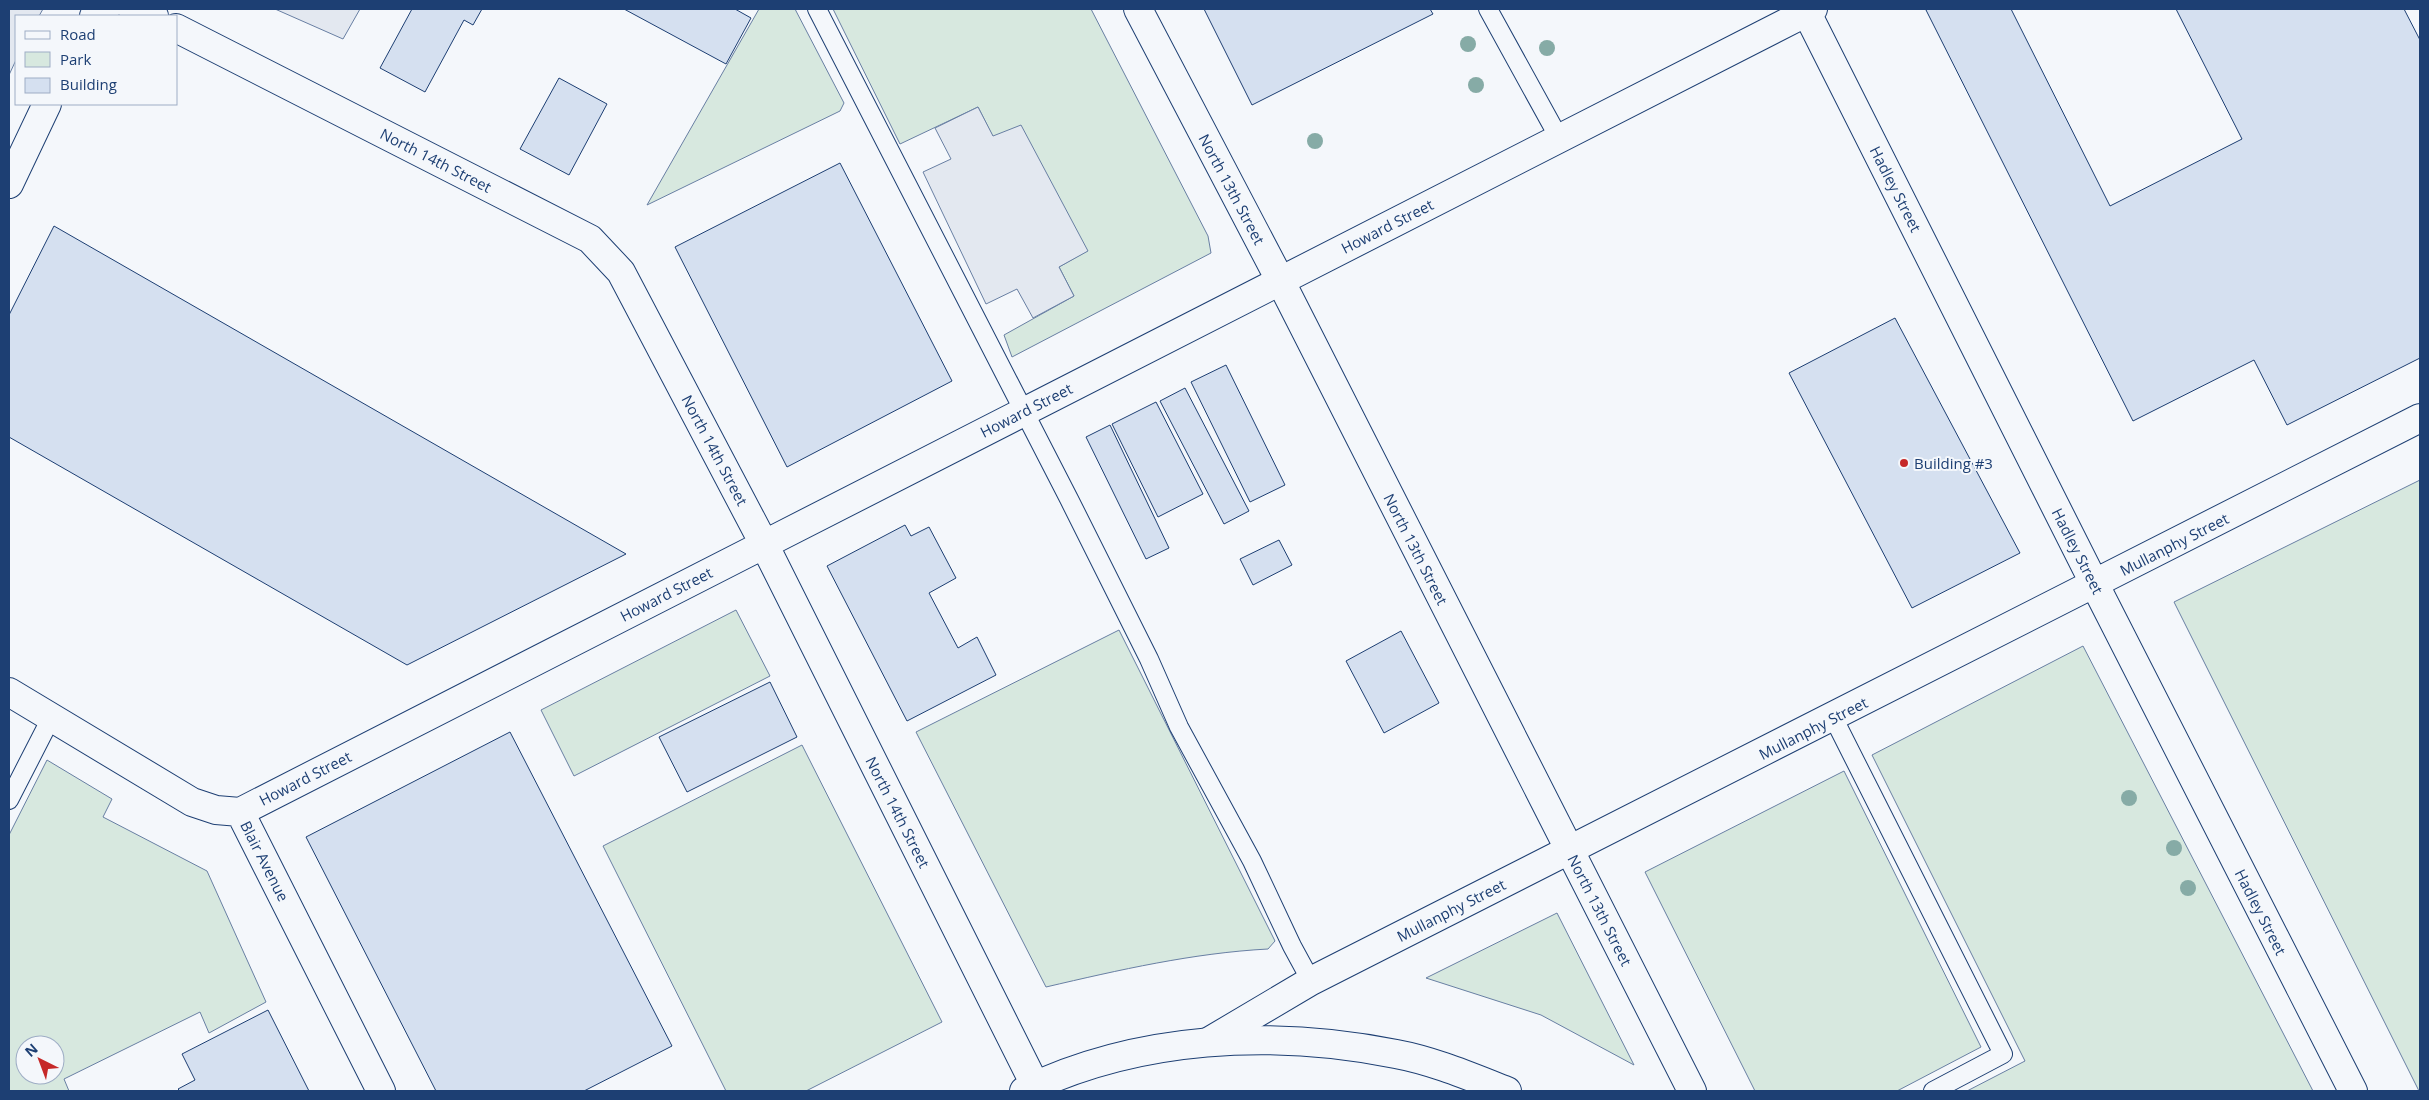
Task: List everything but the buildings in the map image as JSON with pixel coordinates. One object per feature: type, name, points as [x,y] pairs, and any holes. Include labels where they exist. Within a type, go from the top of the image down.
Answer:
[{"type":"street","points":[[132,9],[151,15]]},
{"type":"street","name":"North 13th Street","points":[[1138,9],[1280,280],[1692,1091]]},
{"type":"street","name":"Howard Street","points":[[240,812],[1808,10]]},
{"type":"street","name":"Hadley Street","points":[[1808,10],[2094,585],[2353,1091]]},
{"type":"street","name":"North 14th Street","points":[[178,29],[590,239],[621,272],[764,544],[1032,1089]]},
{"type":"street","points":[[9,184],[47,105]]},
{"type":"street","name":"Mullanphy Street","points":[[1208,1042],[1311,981],[1833,718],[2420,418]]},
{"type":"street","name":"Blair Avenue","points":[[9,692],[192,802],[216,810],[240,812],[381,1091]]},
{"type":"street","points":[[1032,1089],[1077,1070],[1130,1055],[1208,1042],[1271,1040],[1330,1044],[1396,1054],[1450,1069],[1507,1091]]},
{"type":"lane","points":[[817,9],[1149,659],[1179,727],[1252,861],[1292,946],[1311,981]]},
{"type":"lane","points":[[1488,9],[1559,138]]},
{"type":"lane","points":[[9,800],[51,718]]},
{"type":"lane","points":[[1833,718],[2003,1054],[1933,1091]]},
{"type":"green space","points":[[759,9],[795,9],[844,103],[840,111],[647,205]]},
{"type":"green space","points":[[833,9],[1091,9],[1208,236],[1211,253],[1012,357],[1004,335],[1074,296],[1059,267],[1087,251],[993,137],[978,107],[900,144]]},
{"type":"green space","points":[[2420,480],[2420,1091],[2419,1091],[2174,602]]},
{"type":"green space","points":[[736,610],[770,676],[574,776],[541,710]]},
{"type":"green space","points":[[1119,630],[1275,941],[1268,949],[1184,958],[1046,987],[916,732]]},
{"type":"green space","points":[[2083,646],[2313,1091],[1967,1091],[2025,1061],[1872,755]]},
{"type":"green space","points":[[802,745],[942,1022],[806,1091],[726,1091],[603,846]]},
{"type":"green space","points":[[47,760],[112,799],[103,817],[207,871],[266,1002],[209,1033],[200,1012],[65,1079],[65,1035],[15,1035],[15,1085],[65,1085],[65,1081],[69,1091],[9,1091],[9,835]]},
{"type":"green space","points":[[1844,771],[1981,1047],[1897,1091],[1755,1091],[1645,872]]},
{"type":"green space","points":[[1557,913],[1634,1065],[1541,1015],[1426,978]]},
{"type":"shaded area","points":[[9,9],[43,9],[40,15],[15,15],[15,62],[9,75]]},
{"type":"shaded area","points":[[275,9],[360,9],[343,39]]},
{"type":"shaded area","points":[[978,107],[993,136],[1021,125],[1088,251],[1059,267],[1074,296],[1033,318],[1017,289],[986,304],[923,172],[951,159],[935,128]]},
{"type":"place","name":"Building #3","points":[[1904,463]]}]
